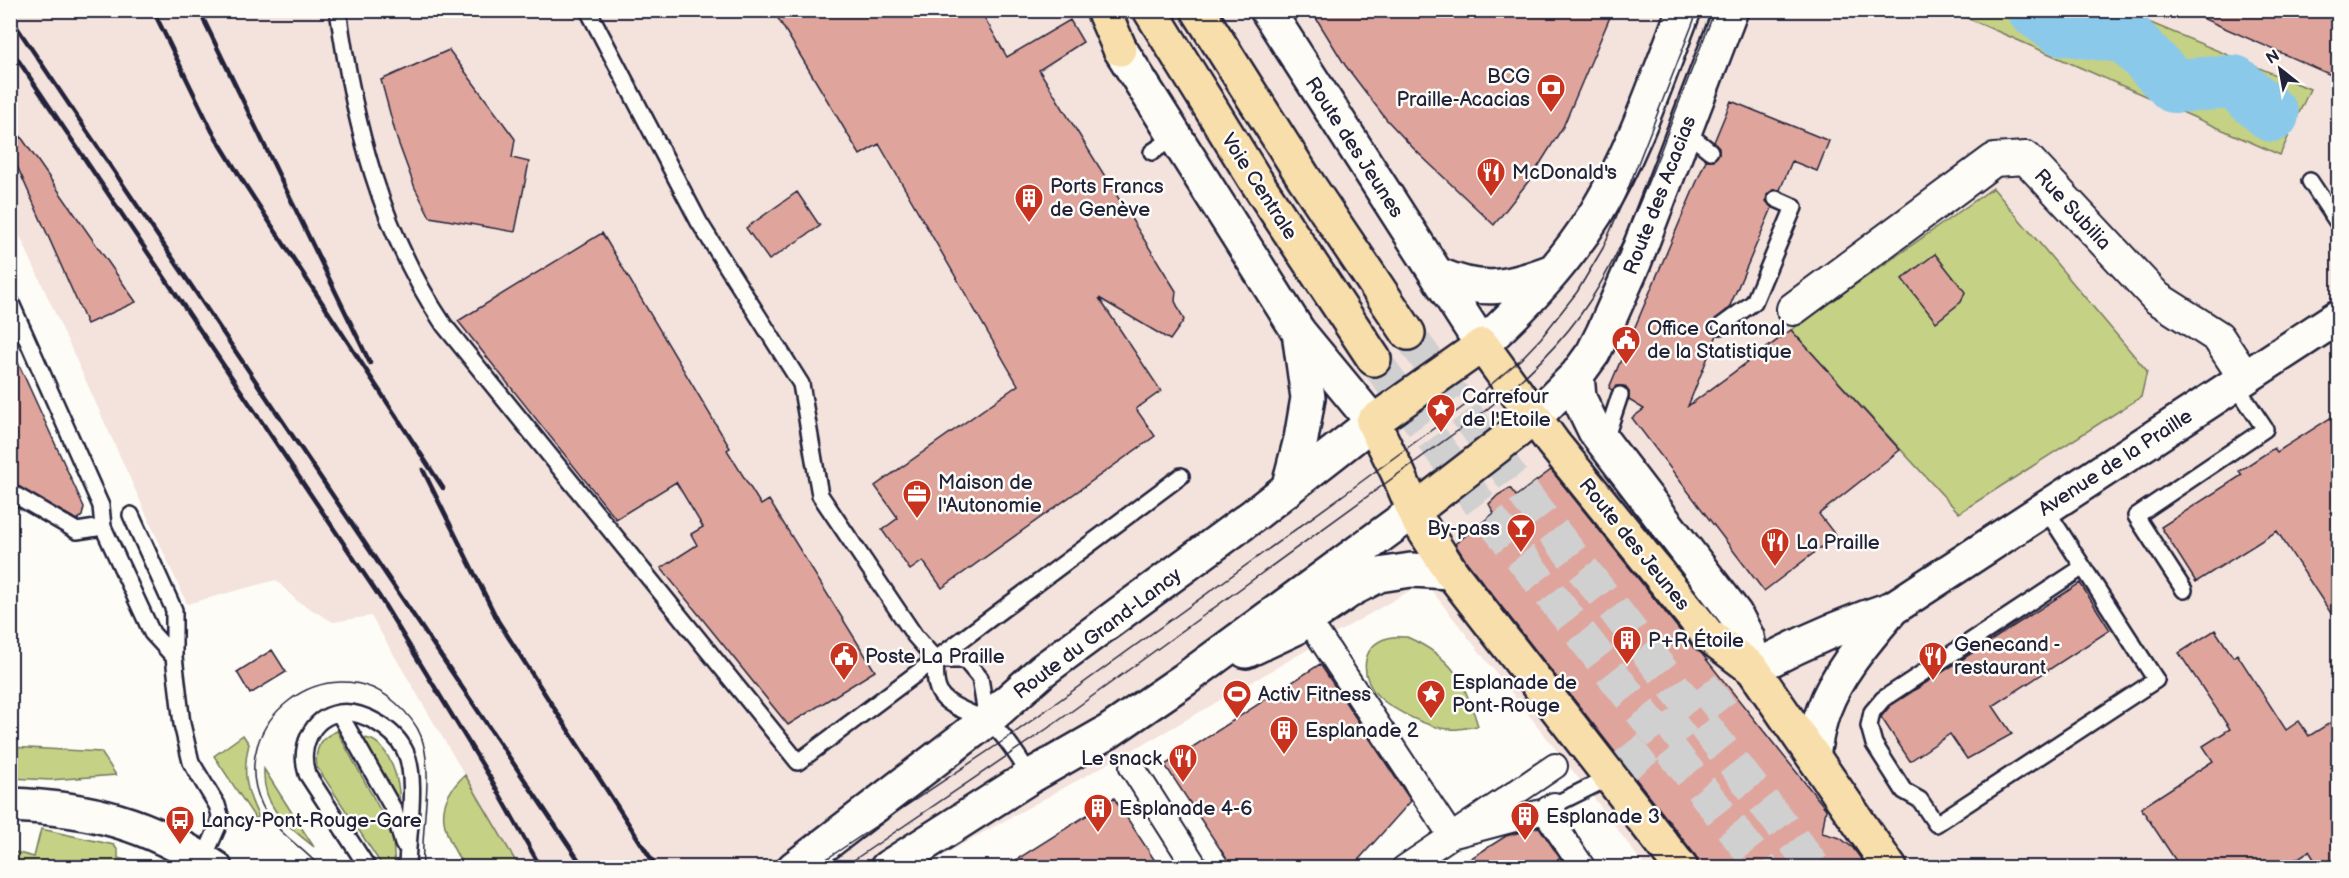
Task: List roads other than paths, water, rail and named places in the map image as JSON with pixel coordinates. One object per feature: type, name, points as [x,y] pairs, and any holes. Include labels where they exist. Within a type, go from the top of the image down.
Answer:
[{"type":"main road","points":[[1103,10],[1163,145],[1298,331],[1373,422],[1414,511],[1451,572],[1616,772],[1681,867]]},
{"type":"main road","name":"Voie Centrale","points":[[1150,10],[1254,178],[1374,358]]},
{"type":"main road","name":"Route des Jeunes","points":[[1266,10],[1482,345]]},
{"type":"main road","name":"Route des Acacias","points":[[1577,375],[1593,353],[1634,263],[1731,10]]},
{"type":"main road","points":[[1199,12],[1304,177],[1408,333]]},
{"type":"main road","points":[[1373,422],[1482,345],[1516,314],[1554,270],[1595,213],[1621,165],[1677,13]]},
{"type":"main road","points":[[1439,275],[1472,286],[1500,288],[1524,282],[1554,270]]},
{"type":"main road","name":"Avenue de la Praille","points":[[1740,678],[1788,650],[1893,608],[2338,317]]},
{"type":"main road","points":[[1288,489],[1301,439],[1308,398],[1298,331]]},
{"type":"main road","points":[[1482,345],[1533,418]]},
{"type":"main road","points":[[887,867],[1031,776],[1108,732],[1184,680],[1414,511],[1533,418],[1577,375]]},
{"type":"main road","points":[[1577,375],[1579,398],[1595,431],[1735,614],[1747,637],[1740,678]]},
{"type":"main road","name":"Route des Jeunes","points":[[1533,418],[1740,678],[1813,755],[1890,867]]},
{"type":"main road","name":"Route du Grand-Lancy","points":[[794,867],[987,720],[1043,670],[1288,489],[1373,422]]},
{"type":"main road","points":[[1184,680],[1293,629],[1352,589],[1378,575],[1411,570],[1451,572]]},
{"type":"main road","name":"Avenue de la Praille","points":[[1813,755],[1820,719],[1828,698],[1859,649],[1893,608]]},
{"type":"main road","points":[[10,804],[53,808],[116,819],[158,834],[209,863]]},
{"type":"street","name":"Rue Subilia","points":[[1793,309],[1994,160],[2026,158],[2157,298],[2218,337],[2240,381]]},
{"type":"street","points":[[1319,636],[1451,836]]},
{"type":"street","points":[[1404,867],[1555,766]]},
{"type":"street","points":[[1132,767],[1196,867]]},
{"type":"street","points":[[1451,836],[1550,808],[1583,867]]},
{"type":"lane","points":[[338,10],[346,65],[369,165],[406,261],[426,299],[458,343],[798,762],[1181,476]]},
{"type":"lane","points":[[588,10],[699,222],[801,384],[820,495],[915,636],[936,660],[934,679],[948,704],[987,720],[1005,739],[1031,776]]},
{"type":"lane","points":[[1685,131],[1710,151]]},
{"type":"lane","points":[[2310,181],[2338,223]]},
{"type":"lane","points":[[1721,326],[1754,302],[1794,207],[1776,199]]},
{"type":"lane","points":[[10,301],[101,506],[103,527],[152,633],[174,657]]},
{"type":"lane","points":[[2184,590],[2136,516],[2265,429],[2240,381]]},
{"type":"lane","points":[[1604,443],[1608,424],[1620,394]]},
{"type":"lane","points":[[10,492],[77,531],[103,527]]},
{"type":"lane","points":[[2045,508],[2156,680],[1936,824],[1920,800],[1904,791],[1874,744],[1869,726],[1872,712],[1883,699],[2083,567]]},
{"type":"lane","points":[[132,515],[174,610],[177,693],[191,762],[217,805],[220,815],[209,863]]},
{"type":"lane","points":[[936,660],[965,660],[980,678],[987,720]]},
{"type":"lane","points":[[339,713],[394,810],[402,836],[407,867]]},
{"type":"lane","points":[[368,867],[311,780],[304,764],[305,744],[314,728],[328,717],[339,713],[348,713],[375,722],[390,733],[404,749],[410,766],[411,781],[407,867]]},
{"type":"lane","points":[[1550,808],[1616,772]]},
{"type":"waterway","points":[[2034,10],[2060,28],[2127,37],[2174,86],[2234,82],[2272,115]]},
{"type":"tunnel","points":[[1408,333],[1515,482],[1815,868]]},
{"type":"tunnel","points":[[1374,359],[1482,507],[1763,868]]},
{"type":"tunnel","points":[[1622,768],[1728,686]]},
{"type":"tram line","points":[[813,868],[1006,739],[1475,398],[1521,359],[1541,338],[1577,292],[1603,248],[1698,10]]},
{"type":"tram line","points":[[842,868],[1054,724],[1485,411],[1529,373],[1580,315],[1611,264],[1644,192],[1715,10]]},
{"type":"tram line","points":[[321,868],[267,815],[254,775],[257,746],[270,721],[289,701],[313,687],[341,682],[369,687],[396,703],[419,731],[427,767],[423,868]]},
{"type":"railway","points":[[153,10],[212,131],[443,488]]},
{"type":"railway","points":[[199,10],[370,363]]},
{"type":"railway","points":[[10,17],[584,868]]},
{"type":"railway","points":[[10,48],[379,596],[491,779],[541,868]]},
{"type":"railway","points":[[423,470],[498,621],[657,868]]},
{"type":"place","name":"BCG Praille-Acacias","points":[[1551,114]]},
{"type":"place","name":"McDonald's","points":[[1491,198]]},
{"type":"place","name":"Ports Francs de Genève","points":[[1029,224]]},
{"type":"place","name":"Office Cantonal de la Statistique","points":[[1626,366]]},
{"type":"place","name":"Carrefour de l'Etoile","points":[[1441,434]]},
{"type":"place","name":"Maison de l'Autonomie","points":[[917,520]]},
{"type":"place","name":"By-pass","points":[[1521,554]]},
{"type":"place","name":"La Praille","points":[[1775,568]]},
{"type":"place","name":"P+R Étoile","points":[[1627,666]]},
{"type":"place","name":"Poste La Praille","points":[[844,682]]},
{"type":"place","name":"Genecand - restaurant","points":[[1933,682]]},
{"type":"place","name":"Activ Fitness","points":[[1237,720]]},
{"type":"place","name":"Esplanade de Pont-Rouge","points":[[1431,720]]},
{"type":"place","name":"Esplanade 2","points":[[1284,756]]},
{"type":"place","name":"Le snack","points":[[1183,784]]},
{"type":"place","name":"Esplanade 4-6","points":[[1098,834]]},
{"type":"place","name":"Esplanade 3","points":[[1525,842]]},
{"type":"place","name":"Lancy-Pont-Rouge-Gare","points":[[180,846]]}]
